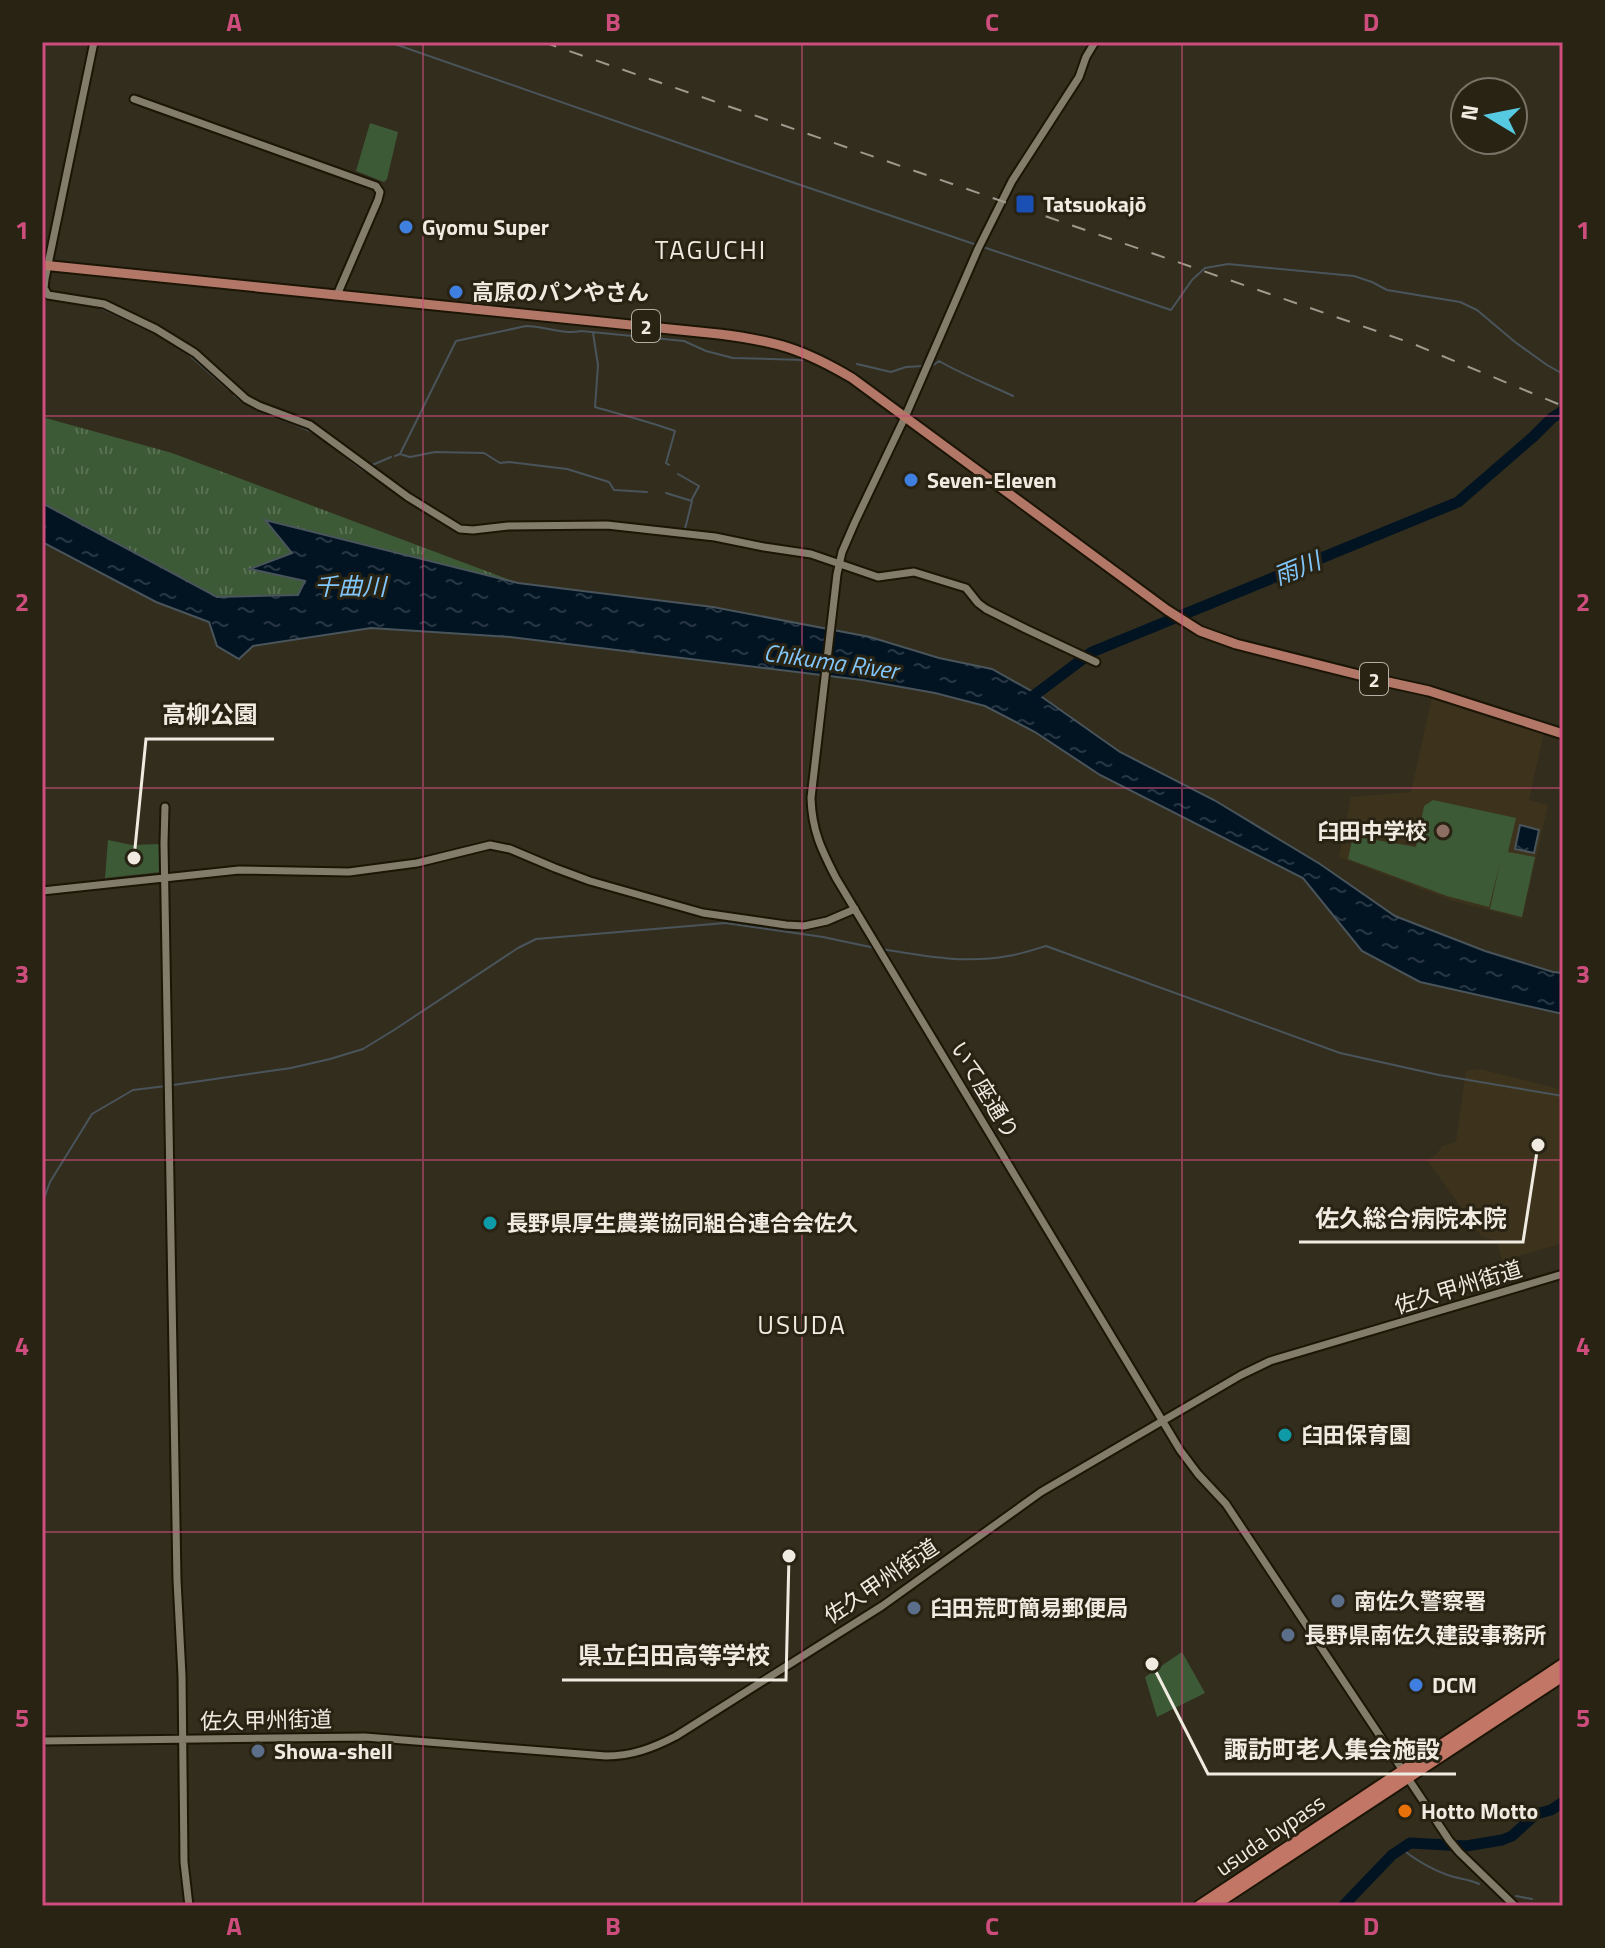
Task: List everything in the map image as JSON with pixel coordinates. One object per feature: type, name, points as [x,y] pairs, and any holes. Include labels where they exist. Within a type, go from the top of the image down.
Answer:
[{"type":"highway","name":"usuda bypass","points":[[1213,1906],[1563,1664]]},
{"type":"highway","name":"usuda bypass","points":[[1199,1906],[1563,1676]]},
{"type":"main road","name":"2","points":[[45,266],[761,339],[791,347],[852,378],[1186,623],[1236,644],[1429,691],[1563,734]]},
{"type":"street","points":[[94,42],[45,266],[44,283],[48,295],[104,304],[156,329],[195,353],[246,399],[310,425],[408,497],[460,529],[607,525],[728,539],[811,554],[878,577],[914,572],[966,588],[986,609],[1096,662]]},
{"type":"street","points":[[839,563],[978,249],[1012,181],[1079,77],[1095,42]]},
{"type":"street","points":[[134,99],[376,186],[380,192],[378,200],[337,295]]},
{"type":"street","name":"いて座通り","points":[[839,563],[811,798],[813,825],[820,848],[1188,1461],[1226,1504],[1449,1840],[1515,1906]]},
{"type":"street","points":[[165,807],[177,1580],[184,1739],[184,1862],[189,1906]]},
{"type":"street","points":[[42,891],[254,870],[349,872],[417,863],[490,845],[510,849],[590,881],[703,913],[804,926],[827,921],[855,909]]},
{"type":"street","name":"佐久甲州街道","points":[[42,1741],[365,1737],[606,1756],[642,1751],[676,1736],[882,1606],[1082,1466],[1241,1375],[1270,1361],[1563,1274]]},
{"type":"shaded area","name":"臼田中学校","points":[[1432,697],[1544,732],[1529,800],[1548,805],[1522,919],[1450,900],[1339,857],[1351,797],[1411,792]]},
{"type":"shaded area","points":[[1480,1069],[1563,1090],[1563,1221],[1560,1222],[1563,1243],[1515,1257],[1519,1278],[1509,1282],[1496,1240],[1482,1237],[1427,1160],[1437,1154],[1442,1146],[1456,1142],[1466,1071]]},
{"type":"green space","points":[[370,123],[398,132],[384,182],[356,171]]},
{"type":"green space","points":[[42,417],[172,453],[518,583],[267,520],[292,553],[252,570],[306,581],[298,595],[217,597],[42,503]]},
{"type":"green space","points":[[1433,800],[1516,818],[1508,852],[1535,857],[1522,917],[1490,909],[1500,863],[1489,907],[1447,896],[1348,859],[1353,836],[1416,847],[1424,806]]},
{"type":"green space","points":[[108,840],[132,845],[160,844],[161,872],[105,878]]},
{"type":"green space","points":[[1182,1652],[1205,1693],[1157,1717],[1145,1677]]},
{"type":"water","name":"千曲川","points":[[42,503],[217,597],[298,595],[305,581],[250,569],[292,553],[265,520],[518,583],[713,607],[870,637],[939,658],[992,669],[1042,697],[1120,752],[1214,800],[1320,864],[1395,916],[1485,951],[1563,973],[1563,1014],[1420,982],[1362,951],[1303,878],[1100,775],[1035,732],[985,706],[862,680],[510,637],[371,628],[253,646],[239,659],[217,646],[209,622],[156,602],[42,542]]},
{"type":"water","points":[[1520,825],[1539,830],[1534,853],[1515,849]]},
{"type":"waterway","points":[[389,42],[977,245]]},
{"type":"waterway","points":[[983,247],[1171,310],[1192,280],[1205,268],[1228,264],[1354,276],[1387,290],[1460,302],[1477,310],[1515,342],[1563,374]]},
{"type":"waterway","points":[[101,308],[159,335],[188,354],[229,390]]},
{"type":"waterway","points":[[395,456],[400,454],[456,341],[533,326],[567,332],[684,341],[733,358],[804,360]]},
{"type":"waterway","points":[[593,333],[598,365],[595,407],[675,431],[666,463],[669,465]]},
{"type":"waterway","points":[[932,366],[939,361],[1013,396]]},
{"type":"waterway","points":[[857,364],[891,372],[923,366]]},
{"type":"waterway","points":[[234,395],[262,412],[315,434],[366,472]]},
{"type":"waterway","name":"雨川","points":[[1024,703],[1092,652],[1458,502],[1563,411]]},
{"type":"waterway","points":[[400,454],[410,457],[435,452],[484,453],[500,463],[567,469],[609,482],[614,490],[647,492]]},
{"type":"waterway","points":[[370,466],[391,457]]},
{"type":"waterway","points":[[678,474],[699,486],[692,499]]},
{"type":"waterway","points":[[666,493],[692,501],[685,529]]},
{"type":"waterway","points":[[173,1085],[291,1068],[363,1049],[536,939],[725,923],[875,948]]},
{"type":"waterway","points":[[881,949],[976,959],[1013,955],[1046,946],[1340,1053],[1439,1075],[1563,1096]]},
{"type":"waterway","points":[[42,1204],[50,1182],[92,1114],[133,1090],[166,1086]]},
{"type":"waterway","points":[[1343,1906],[1392,1855],[1410,1843],[1466,1846],[1502,1840],[1512,1836],[1536,1814],[1551,1810],[1563,1802]]},
{"type":"waterway","points":[[1401,1848],[1433,1869],[1479,1884]]},
{"type":"waterway","points":[[1516,1896],[1532,1899]]},
{"type":"railway","points":[[543,42],[1411,343],[1563,406]]},
{"type":"place","name":"Tatsuokajō","points":[[1025,204]]},
{"type":"place","name":"Gyomu Super","points":[[406,227]]},
{"type":"place","name":"高原のパンやさん","points":[[456,292]]},
{"type":"place","name":"Seven-Eleven","points":[[911,480]]},
{"type":"place","name":"臼田中学校","points":[[1443,831]]},
{"type":"place","name":"高柳公園","points":[[134,858]]},
{"type":"place","name":"佐久総合病院本院","points":[[1538,1145]]},
{"type":"place","name":"長野県厚生農業協同組合連合会佐久","points":[[490,1223]]},
{"type":"place","name":"臼田保育園","points":[[1285,1435]]},
{"type":"place","name":"県立臼田高等学校","points":[[789,1556]]},
{"type":"place","name":"南佐久警察署","points":[[1338,1601]]},
{"type":"place","name":"臼田荒町簡易郵便局","points":[[914,1608]]},
{"type":"place","name":"長野県南佐久建設事務所","points":[[1288,1635]]},
{"type":"place","name":"諏訪町老人集会施設","points":[[1152,1664]]},
{"type":"place","name":"DCM","points":[[1416,1685]]},
{"type":"place","name":"Showa-shell","points":[[258,1751]]},
{"type":"place","name":"Hotto Motto","points":[[1405,1811]]},
{"type":"district","name":"TAGUCHI","points":[[711,249]]},
{"type":"district","name":"USUDA","points":[[802,1324]]},
{"type":"water label","name":"Chikuma River","points":[[831,661]]}]
